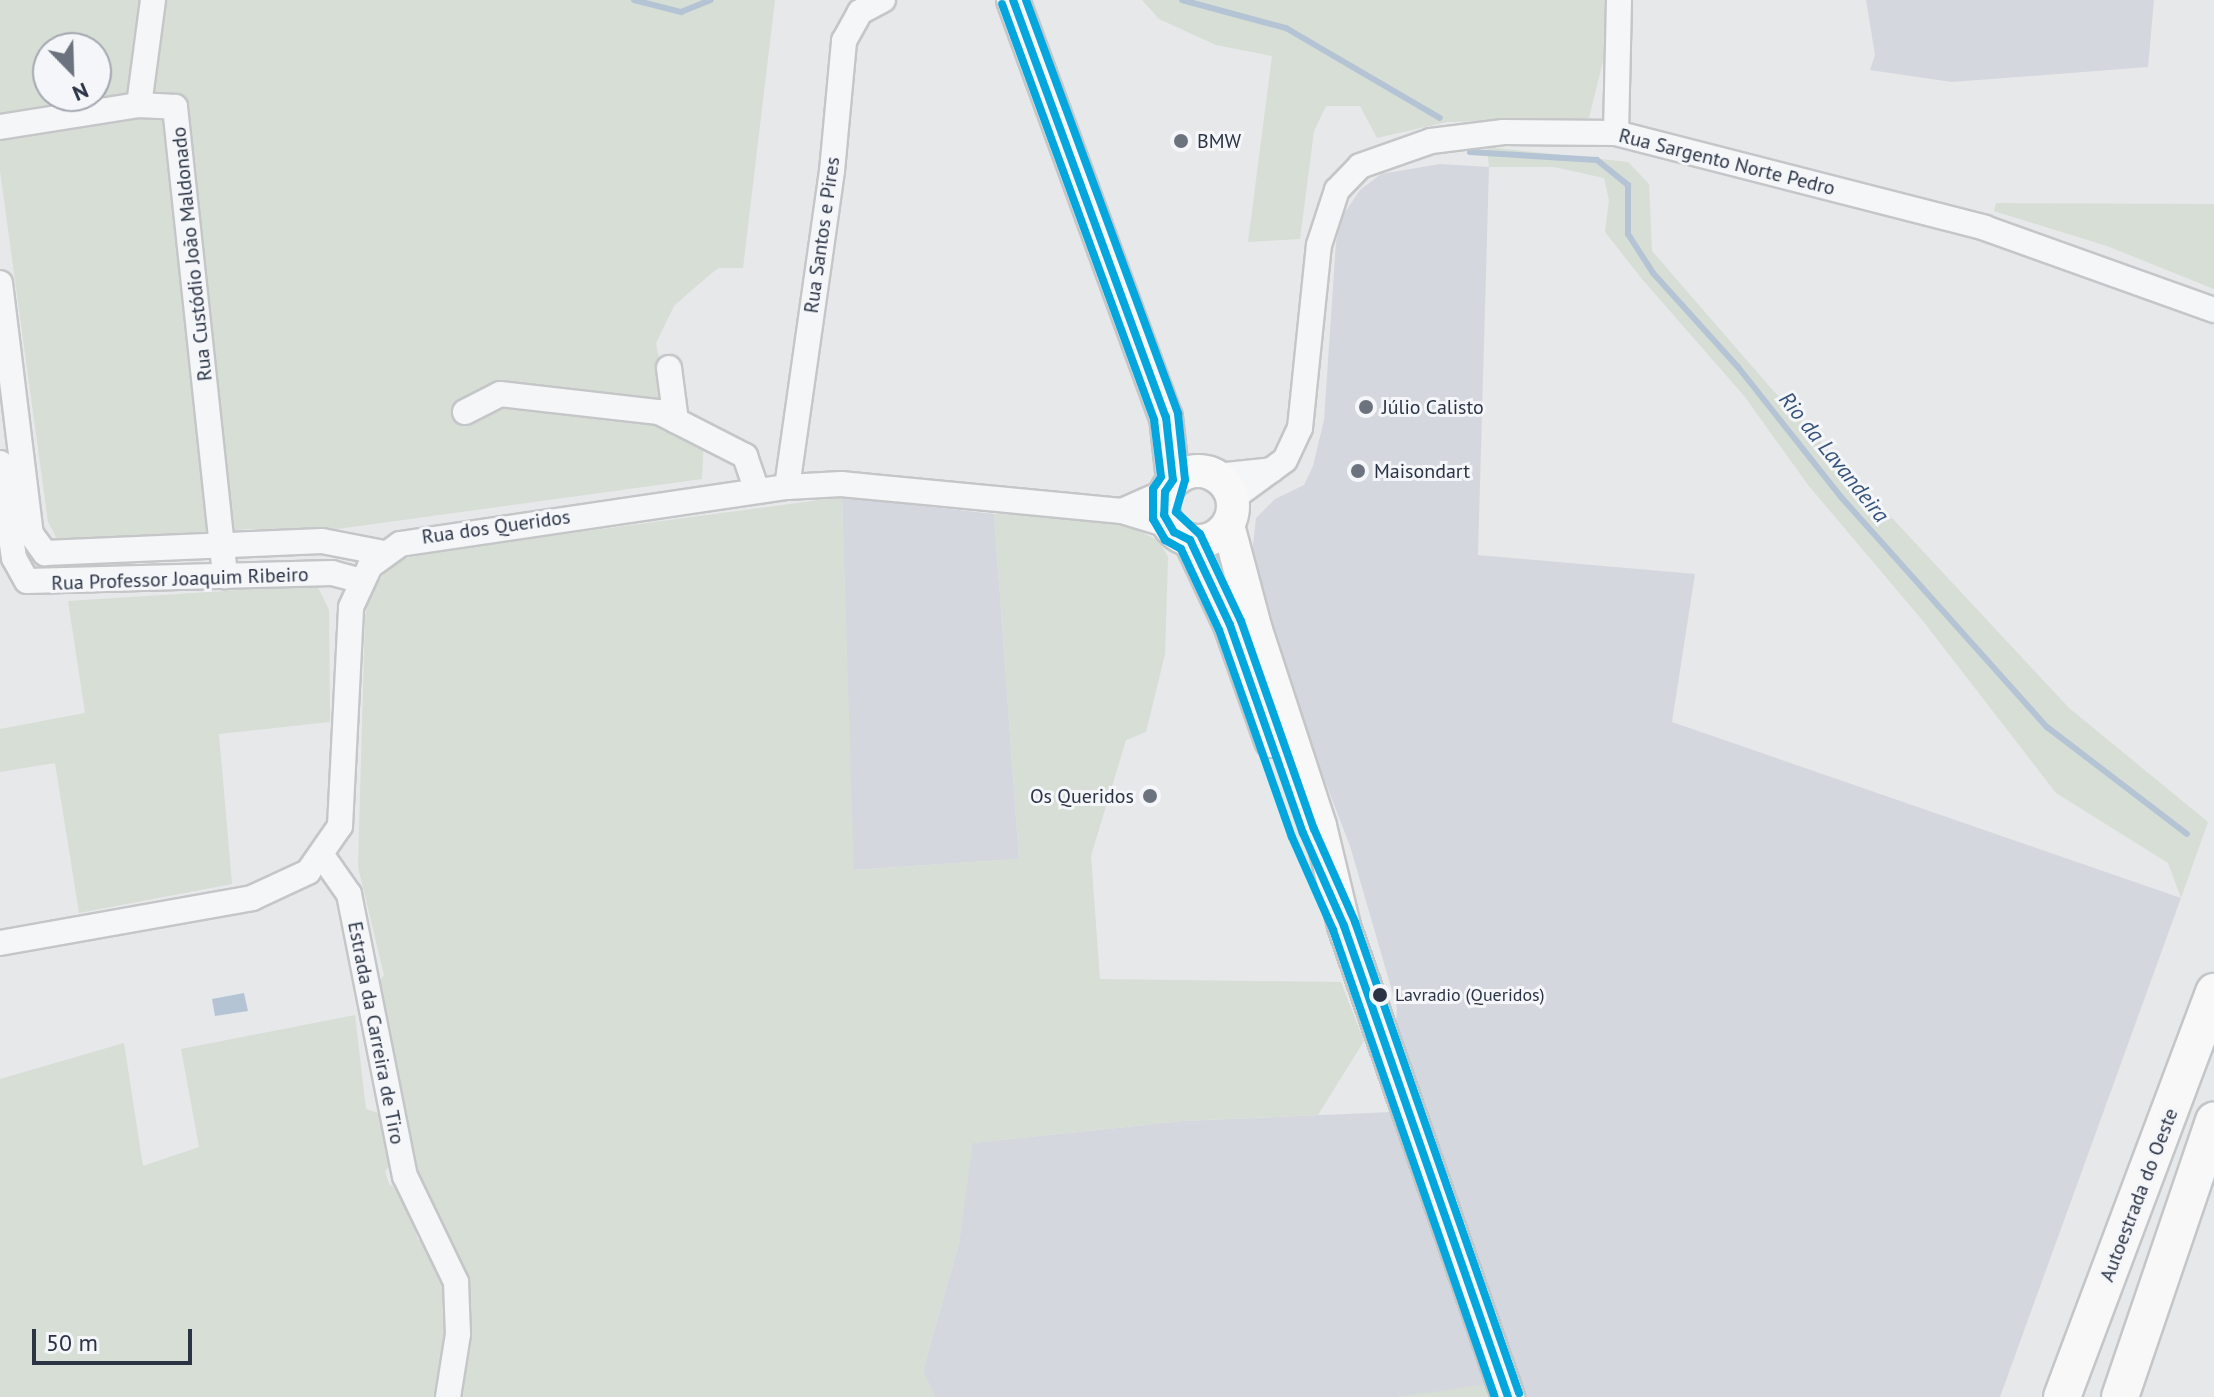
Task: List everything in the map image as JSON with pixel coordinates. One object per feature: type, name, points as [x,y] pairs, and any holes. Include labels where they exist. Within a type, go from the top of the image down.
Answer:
[{"type":"highway","name":"Autoestrada do Oeste","points":[[2062,1397],[2214,992]]},
{"type":"highway","points":[[2120,1397],[2214,1121]]},
{"type":"main road","points":[[1013,0],[1166,417],[1221,492],[1265,687],[1303,833],[1344,926],[1508,1397]]},
{"type":"main road","points":[[1166,417],[1169,486],[1179,533],[1265,687]]},
{"type":"main road","points":[[1169,486],[1183,473],[1221,492]]},
{"type":"main road","points":[[1179,533],[1211,538],[1221,492]]},
{"type":"street","points":[[0,127],[139,105],[153,0]]},
{"type":"street","name":"Rua Santos e Pires","points":[[787,487],[832,171],[844,41],[860,12],[883,0]]},
{"type":"street","points":[[1616,133],[1619,0]]},
{"type":"street","name":"Rua Custódio João Maldonado","points":[[139,105],[175,107],[224,542]]},
{"type":"street","name":"Rua Sargento Norte Pedro","points":[[1221,492],[1275,470],[1300,428],[1319,245],[1331,204],[1346,178],[1377,157],[1464,135],[1547,130],[1616,133],[2036,243],[2214,310]]},
{"type":"street","name":"Rua Professor Joaquim Ribeiro","points":[[0,283],[35,544],[45,553],[61,555],[224,542],[341,542],[384,553]]},
{"type":"street","points":[[669,368],[676,421]]},
{"type":"street","points":[[465,412],[500,394],[659,412],[745,456],[757,491]]},
{"type":"street","name":"Rua Professor Joaquim Ribeiro","points":[[0,463],[14,558],[27,581],[167,580],[332,573],[359,580]]},
{"type":"street","name":"Rua dos Queridos","points":[[359,580],[384,553],[420,537],[787,487],[868,485],[1122,511],[1179,533]]},
{"type":"street","name":"Rua dos Queridos","points":[[1122,511],[1169,486]]},
{"type":"street","points":[[224,542],[225,576]]},
{"type":"street","points":[[166,546],[167,580]]},
{"type":"street","points":[[0,943],[252,898],[283,888],[323,857],[340,826],[344,797],[351,607],[359,580]]},
{"type":"street","name":"Estrada da Carreira de Tiro","points":[[323,857],[349,894],[405,1176],[456,1282],[458,1334],[448,1397]]},
{"type":"shaded area","points":[[0,0],[775,0],[743,268],[718,268],[692,290],[674,306],[656,343],[665,389],[704,437],[702,479],[330,530],[248,529],[59,543],[48,522],[0,171]]},
{"type":"shaded area","points":[[1142,0],[1618,0],[1589,118],[1447,122],[1377,138],[1360,106],[1326,106],[1314,131],[1300,239],[1248,242],[1272,56],[1216,45],[1159,19]]},
{"type":"shaded area","points":[[1866,0],[2154,0],[2148,67],[1952,82],[1870,70],[1875,55]]},
{"type":"shaded area","points":[[1487,147],[1628,162],[1649,184],[1652,251],[1770,387],[2069,708],[2208,822],[2181,898],[2168,863],[2056,793],[1923,621],[1808,485],[1745,397],[1642,279],[1605,232],[1609,200],[1604,178],[1554,167],[1489,167]]},
{"type":"shaded area","points":[[1440,164],[1489,167],[1478,555],[1695,574],[1672,722],[2181,898],[2000,1397],[935,1397],[923,1371],[959,1243],[972,1143],[1183,1121],[1392,1112],[1397,1008],[1350,846],[1257,605],[1253,545],[1256,518],[1275,499],[1304,485],[1313,466],[1324,420],[1336,242],[1343,215],[1360,190],[1381,174]]},
{"type":"shaded area","points":[[1996,203],[2214,204],[2214,289],[2107,246],[1994,211]]},
{"type":"shaded area","points":[[842,497],[994,514],[1019,859],[853,870]]},
{"type":"shaded area","points":[[842,497],[854,870],[1019,859],[994,514],[1095,517],[1124,523],[1159,541],[1168,557],[1165,654],[1146,732],[1126,740],[1091,856],[1100,979],[1341,982],[1364,1041],[1318,1115],[1183,1121],[973,1143],[959,1243],[923,1371],[935,1397],[0,1397],[0,1079],[124,1043],[143,1166],[199,1147],[181,1049],[355,1015],[366,1109],[381,1114],[394,1162],[385,1171],[389,1184],[404,1194],[418,1240],[432,1234],[405,1176],[371,993],[384,975],[358,867],[365,615],[371,592],[385,573],[402,559],[452,549]]},
{"type":"shaded area","points":[[317,585],[329,610],[330,722],[219,734],[232,884],[79,913],[55,763],[0,772],[0,729],[85,713],[68,601]]},
{"type":"shaded area","points":[[1486,1384],[1491,1397],[1397,1397],[1433,1392]]},
{"type":"water","points":[[244,993],[248,1011],[215,1016],[212,999]]},
{"type":"waterway","name":"Rio da Lavandeira","points":[[634,0],[681,12],[711,0]]},
{"type":"waterway","name":"Rio da Lavandeira","points":[[1182,0],[1286,28],[1440,118]]},
{"type":"waterway","name":"Rio da Lavandeira","points":[[1470,152],[1597,160],[1628,185],[1628,234],[1653,273],[1738,367],[1841,497],[2047,727],[2187,834]]},
{"type":"transit line","points":[[1013,0],[1166,417],[1173,480],[1165,492],[1164,515],[1174,532],[1190,540],[1230,625],[1303,833],[1344,926],[1508,1397]]},
{"type":"transit line","points":[[1026,0],[1178,414],[1185,480],[1176,512],[1200,534],[1241,621],[1314,829],[1355,922],[1519,1393]]},
{"type":"transit line","points":[[1002,4],[1154,420],[1161,477],[1153,489],[1153,519],[1165,540],[1181,549],[1219,630],[1292,837],[1333,930],[1495,1397]]},
{"type":"place","name":"BMW","points":[[1181,141]]},
{"type":"place","name":"Júlio Calisto","points":[[1366,407]]},
{"type":"place","name":"Maisondart","points":[[1358,471]]},
{"type":"place","name":"Os Queridos","points":[[1150,796]]},
{"type":"place","name":"Lavradio (Queridos)","points":[[1380,995]]}]
